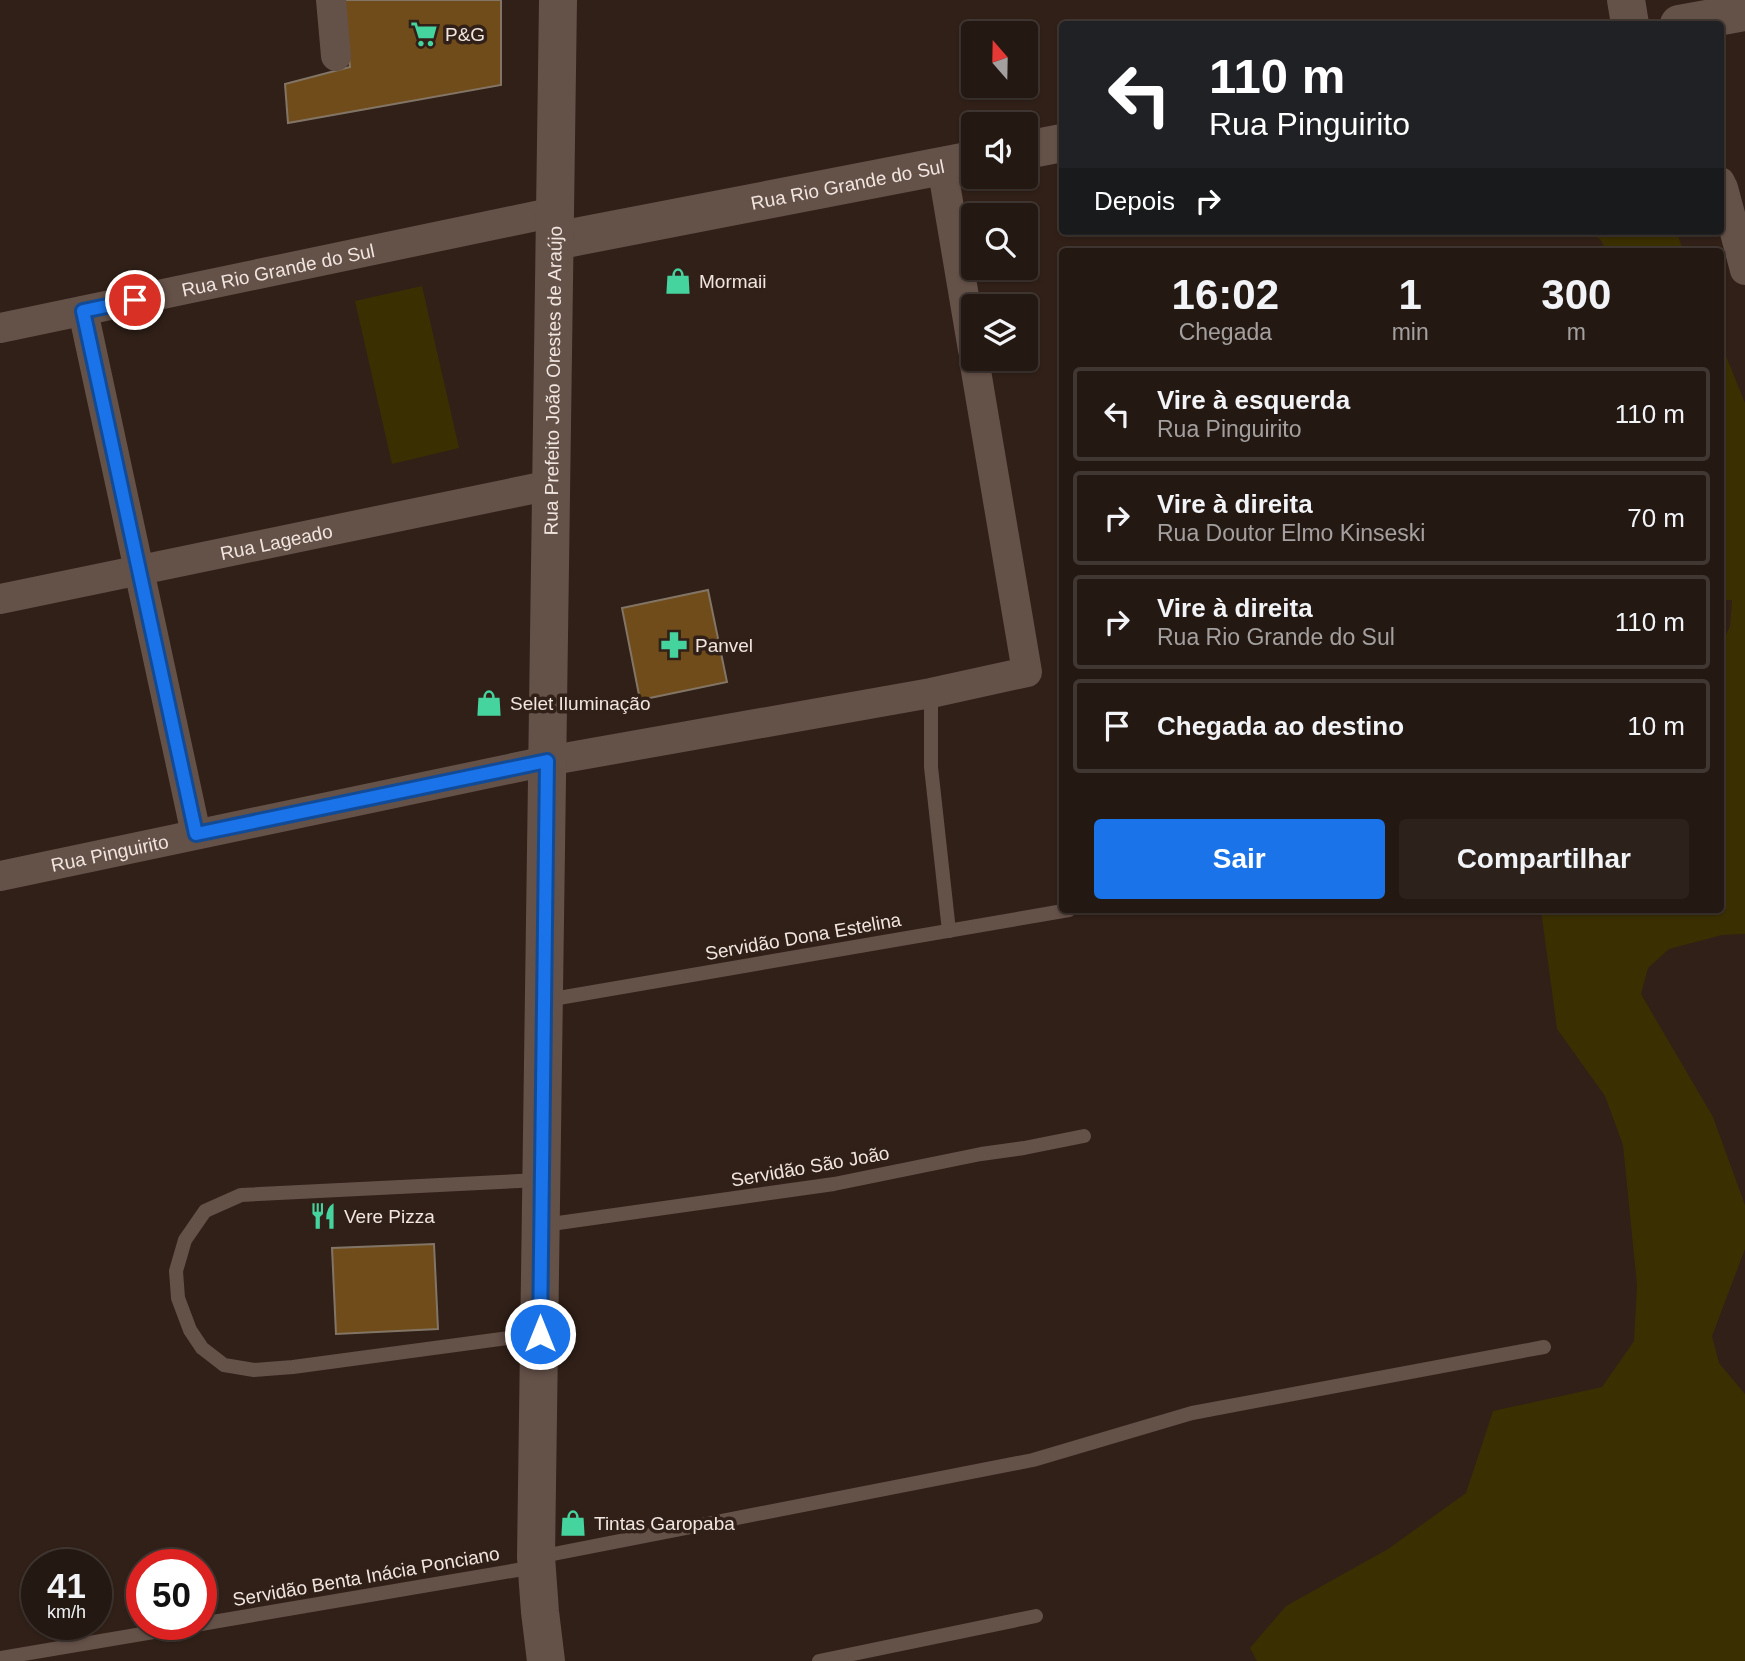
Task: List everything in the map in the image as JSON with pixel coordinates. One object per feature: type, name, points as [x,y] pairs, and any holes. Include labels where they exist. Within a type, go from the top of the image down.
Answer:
[{"type":"main road","name":"Rua Prefeito João Orestes de Araújo","points":[[545,1661],[536,1562],[558,0]]},
{"type":"main road","points":[[1626,0],[1630,21]]},
{"type":"main road","points":[[1696,21],[1745,12]]},
{"type":"main road","points":[[1038,148],[1059,144]]},
{"type":"main road","name":"Rua Rio Grande do Sul","points":[[555,227],[958,163]]},
{"type":"street","points":[[331,0],[336,56]]},
{"type":"street","points":[[958,163],[968,294]]},
{"type":"street","points":[[1724,192],[1745,270]]},
{"type":"street","name":"Rua Rio Grande do Sul","points":[[0,328],[555,227]]},
{"type":"street","points":[[83,311],[196,834]]},
{"type":"street","name":"Rua Pinguirito","points":[[0,876],[547,761],[930,693],[1027,672],[976,371]]},
{"type":"street","name":"Rua Lageado","points":[[0,599],[551,485]]},
{"type":"lane","points":[[930,693],[931,767],[949,932]]},
{"type":"lane","name":"Servidão Dona Estelina","points":[[544,1000],[1059,912]]},
{"type":"lane","name":"Servidão São João","points":[[541,1226],[834,1184],[1084,1136]]},
{"type":"lane","points":[[540,1334],[293,1367],[254,1370],[224,1365],[202,1348],[190,1330],[178,1298],[176,1271],[185,1240],[205,1211],[241,1195],[541,1180]]},
{"type":"lane","name":"Servidão Benta Inácia Ponciano","points":[[217,1621],[536,1562],[1033,1460],[1192,1413],[1544,1347]]},
{"type":"lane","points":[[820,1661],[1036,1616]]},
{"type":"lane","name":"Servidão Benta Inácia Ponciano","points":[[0,1658],[126,1637]]},
{"type":"shaded area","points":[[1594,235],[1678,235],[1682,248],[1605,248],[1600,239]]},
{"type":"shaded area","points":[[422,286],[459,448],[392,464],[355,301]]},
{"type":"shaded area","points":[[1724,351],[1745,403],[1745,934],[1722,935],[1669,949],[1648,968],[1641,994],[1713,1117],[1745,1205],[1745,1249],[1712,1336],[1719,1363],[1745,1394],[1745,1661],[1257,1661],[1250,1648],[1286,1606],[1388,1549],[1466,1493],[1493,1411],[1602,1387],[1634,1341],[1637,1285],[1623,1145],[1605,1096],[1557,1029],[1541,913],[1724,913],[1724,639],[1730,626],[1732,600],[1724,600]]},
{"type":"building","name":"P&G","points":[[343,0],[501,0],[501,85],[288,123],[285,84],[350,67]]},
{"type":"building","name":"Panvel","points":[[708,590],[727,682],[640,700],[622,608]]},
{"type":"building","points":[[434,1244],[438,1329],[336,1334],[332,1248]]},
{"type":"place","name":"P&G","points":[[424,34]]},
{"type":"place","name":"Mormaii","points":[[678,281]]},
{"type":"place","name":"Panvel","points":[[674,645]]},
{"type":"place","name":"Selet Iluminação","points":[[489,703]]},
{"type":"place","name":"Vere Pizza","points":[[323,1216]]},
{"type":"place","name":"Tintas Garopaba","points":[[573,1523]]},
{"type":"route","points":[[135,300],[83,311],[196,834],[547,761],[540,1334]]}]
